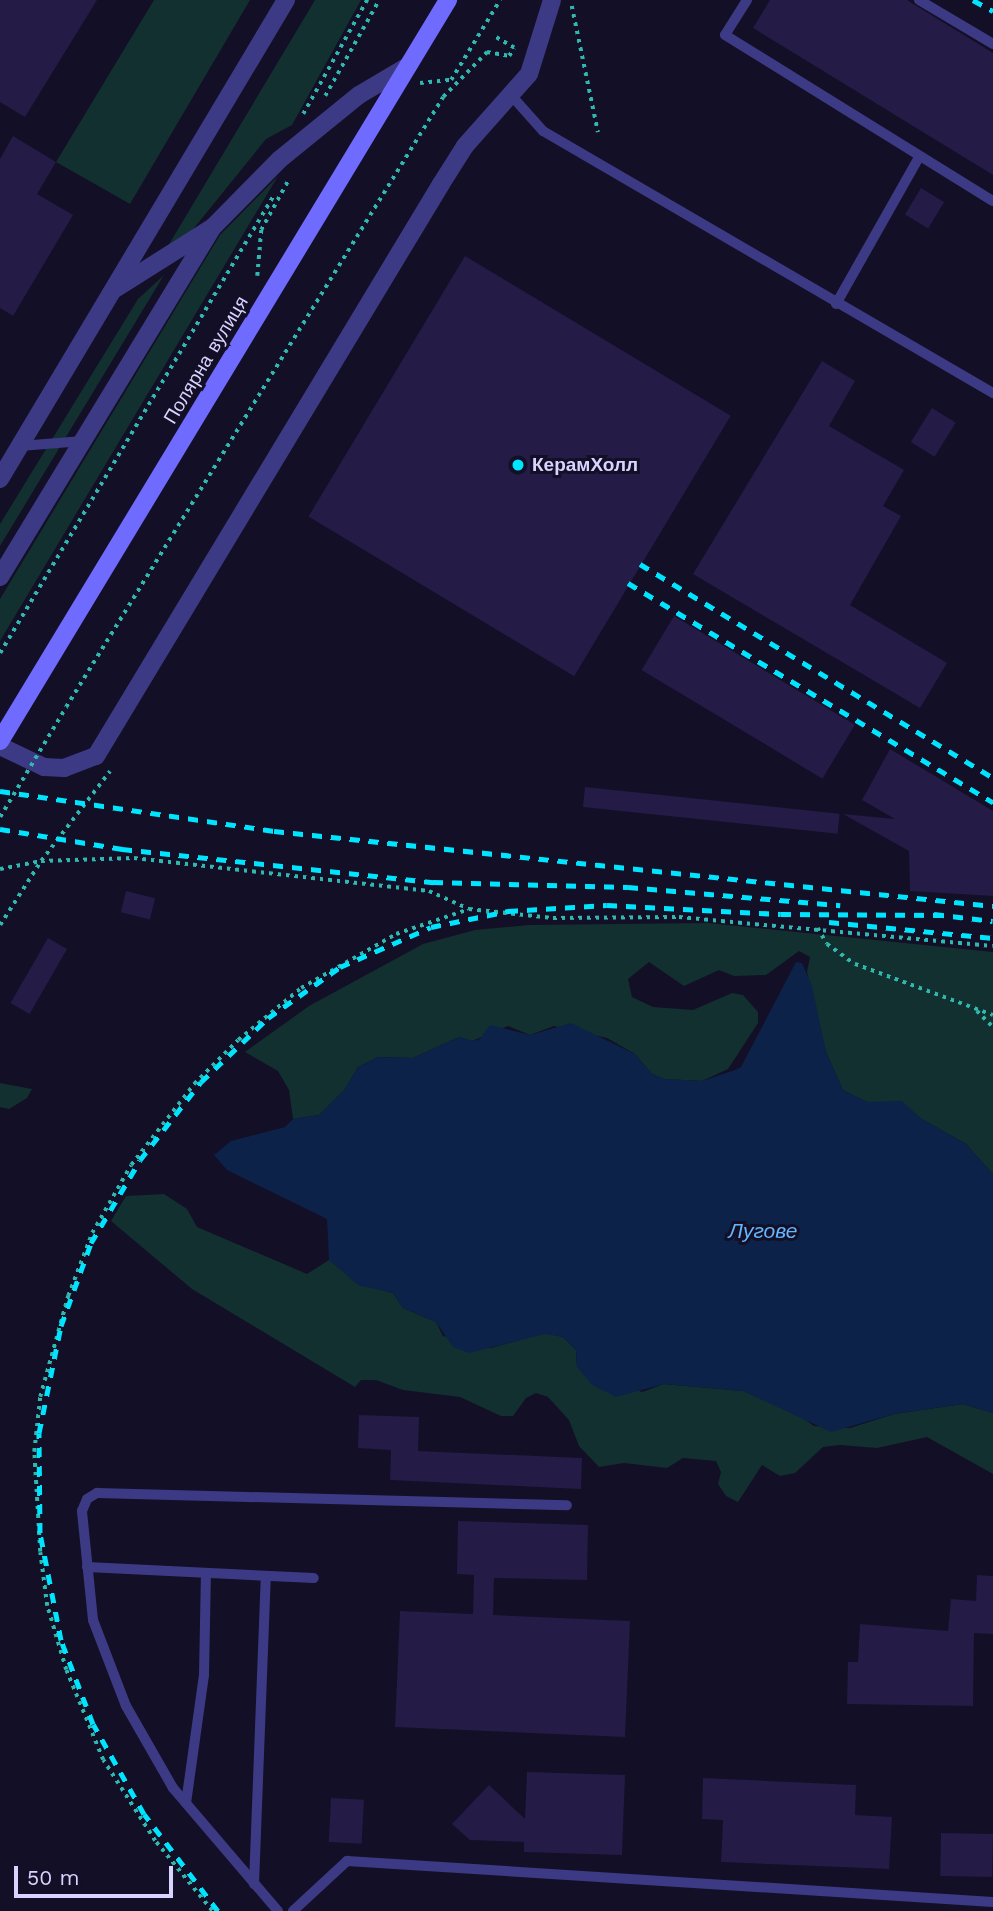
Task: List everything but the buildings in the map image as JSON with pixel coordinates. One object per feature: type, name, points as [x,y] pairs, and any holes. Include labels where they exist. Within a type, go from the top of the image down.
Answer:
[{"type":"main road","name":"Полярна вулиця","points":[[0,744],[448,0]]},
{"type":"street","points":[[0,479],[286,0]]},
{"type":"street","points":[[0,744],[44,767],[64,768],[96,756],[441,184],[465,146],[511,95],[536,59],[552,0]]},
{"type":"street","points":[[0,577],[213,227],[279,160],[359,95],[408,66]]},
{"type":"street","points":[[111,291],[213,227]]},
{"type":"lane","points":[[747,0],[725,34],[919,158],[993,201]]},
{"type":"lane","points":[[919,0],[993,44]]},
{"type":"lane","points":[[511,95],[543,131],[993,393]]},
{"type":"lane","points":[[836,304],[919,158]]},
{"type":"lane","points":[[20,446],[82,441]]},
{"type":"lane","points":[[278,1911],[186,1803],[126,1706],[93,1620],[82,1511],[87,1499],[97,1493],[566,1504]]},
{"type":"lane","points":[[87,1567],[314,1578]]},
{"type":"lane","points":[[186,1803],[204,1675],[206,1573]]},
{"type":"lane","points":[[254,1884],[266,1577]]},
{"type":"lane","points":[[293,1911],[347,1860],[993,1902]]},
{"type":"path","points":[[324,98],[379,0]]},
{"type":"path","points":[[397,85],[451,80],[500,0]]},
{"type":"path","points":[[577,0],[572,8],[598,132]]},
{"type":"path","points":[[0,817],[443,97],[487,52],[509,56],[514,48],[493,36]]},
{"type":"path","points":[[0,653],[289,169]]},
{"type":"path","points":[[0,925],[41,861],[112,768]]},
{"type":"path","points":[[0,869],[41,861],[134,858],[429,891],[468,909],[553,918],[679,916],[993,946]]},
{"type":"path","points":[[212,1911],[155,1841],[103,1760],[66,1670],[47,1606],[40,1552],[34,1452],[40,1397],[68,1296],[92,1233],[131,1166],[194,1084],[238,1040],[300,988],[397,934],[468,909]]},
{"type":"path","points":[[0,912],[3,920]]},
{"type":"path","points":[[818,928],[827,944],[855,964],[993,1015]]},
{"type":"path","points":[[976,1009],[993,1027]]},
{"type":"green space","points":[[154,0],[250,0],[130,204],[56,162]]},
{"type":"green space","points":[[315,0],[361,0],[292,125],[266,139],[186,238],[168,246]]},
{"type":"green space","points":[[278,176],[0,641],[0,599],[220,235]]},
{"type":"green space","points":[[164,275],[0,546],[0,524],[138,299]]},
{"type":"green space","points":[[708,923],[993,952],[993,1174],[966,1144],[920,1118],[902,1102],[867,1102],[843,1090],[826,1052],[807,972],[810,957],[799,951],[766,975],[734,976],[719,970],[684,986],[649,962],[628,979],[632,997],[653,1007],[693,1010],[732,993],[743,995],[758,1012],[758,1023],[728,1069],[702,1081],[664,1079],[652,1074],[635,1054],[607,1038],[554,1026],[530,1035],[508,1026],[472,1041],[459,1037],[413,1058],[378,1057],[358,1067],[345,1089],[319,1115],[293,1119],[289,1090],[278,1071],[245,1052],[309,1006],[423,944],[475,930],[529,925]]},
{"type":"green space","points":[[0,1083],[32,1089],[27,1098],[9,1109],[0,1107]]},
{"type":"green space","points":[[164,1194],[187,1209],[197,1227],[307,1274],[329,1260],[358,1284],[393,1293],[403,1308],[436,1322],[443,1336],[491,1348],[545,1333],[563,1337],[576,1350],[577,1367],[642,1392],[664,1384],[743,1391],[795,1412],[814,1426],[850,1428],[894,1414],[963,1404],[993,1413],[993,1474],[927,1437],[877,1448],[840,1445],[823,1447],[795,1473],[780,1476],[762,1465],[738,1502],[726,1496],[718,1484],[721,1472],[716,1461],[683,1458],[667,1468],[624,1463],[599,1467],[579,1446],[569,1420],[548,1397],[536,1393],[526,1398],[513,1416],[501,1416],[460,1397],[403,1390],[376,1380],[361,1380],[355,1387],[192,1289],[111,1221],[126,1196]]},
{"type":"water","name":"Лугове","points":[[796,962],[802,963],[812,986],[826,1052],[843,1090],[867,1102],[902,1101],[920,1118],[966,1144],[993,1174],[993,1413],[963,1404],[894,1414],[831,1432],[743,1391],[664,1384],[616,1397],[592,1385],[577,1367],[576,1350],[563,1337],[545,1334],[469,1353],[453,1347],[436,1322],[403,1308],[393,1293],[358,1285],[329,1260],[327,1219],[227,1170],[214,1155],[231,1141],[285,1127],[293,1119],[319,1115],[345,1089],[358,1067],[378,1057],[413,1058],[459,1037],[472,1041],[480,1039],[490,1025],[530,1035],[571,1023],[635,1054],[652,1074],[664,1079],[702,1081],[741,1067]]},
{"type":"railway","points":[[973,0],[993,11]]},
{"type":"railway","points":[[640,564],[993,778]]},
{"type":"railway","points":[[628,583],[993,802]]},
{"type":"railway","points":[[0,791],[274,831],[993,906]]},
{"type":"railway","points":[[0,829],[122,849],[433,882],[628,887],[840,905]]},
{"type":"railway","points":[[218,1911],[144,1814],[93,1724],[61,1640],[40,1533],[39,1433],[61,1326],[91,1243],[140,1160],[201,1082],[268,1018],[340,967],[431,927],[508,911],[607,905],[781,914],[941,915]]},
{"type":"railway","points":[[934,914],[993,921]]},
{"type":"railway","points":[[829,922],[993,938]]},
{"type":"place","name":"КерамХолл","points":[[518,465]]}]
